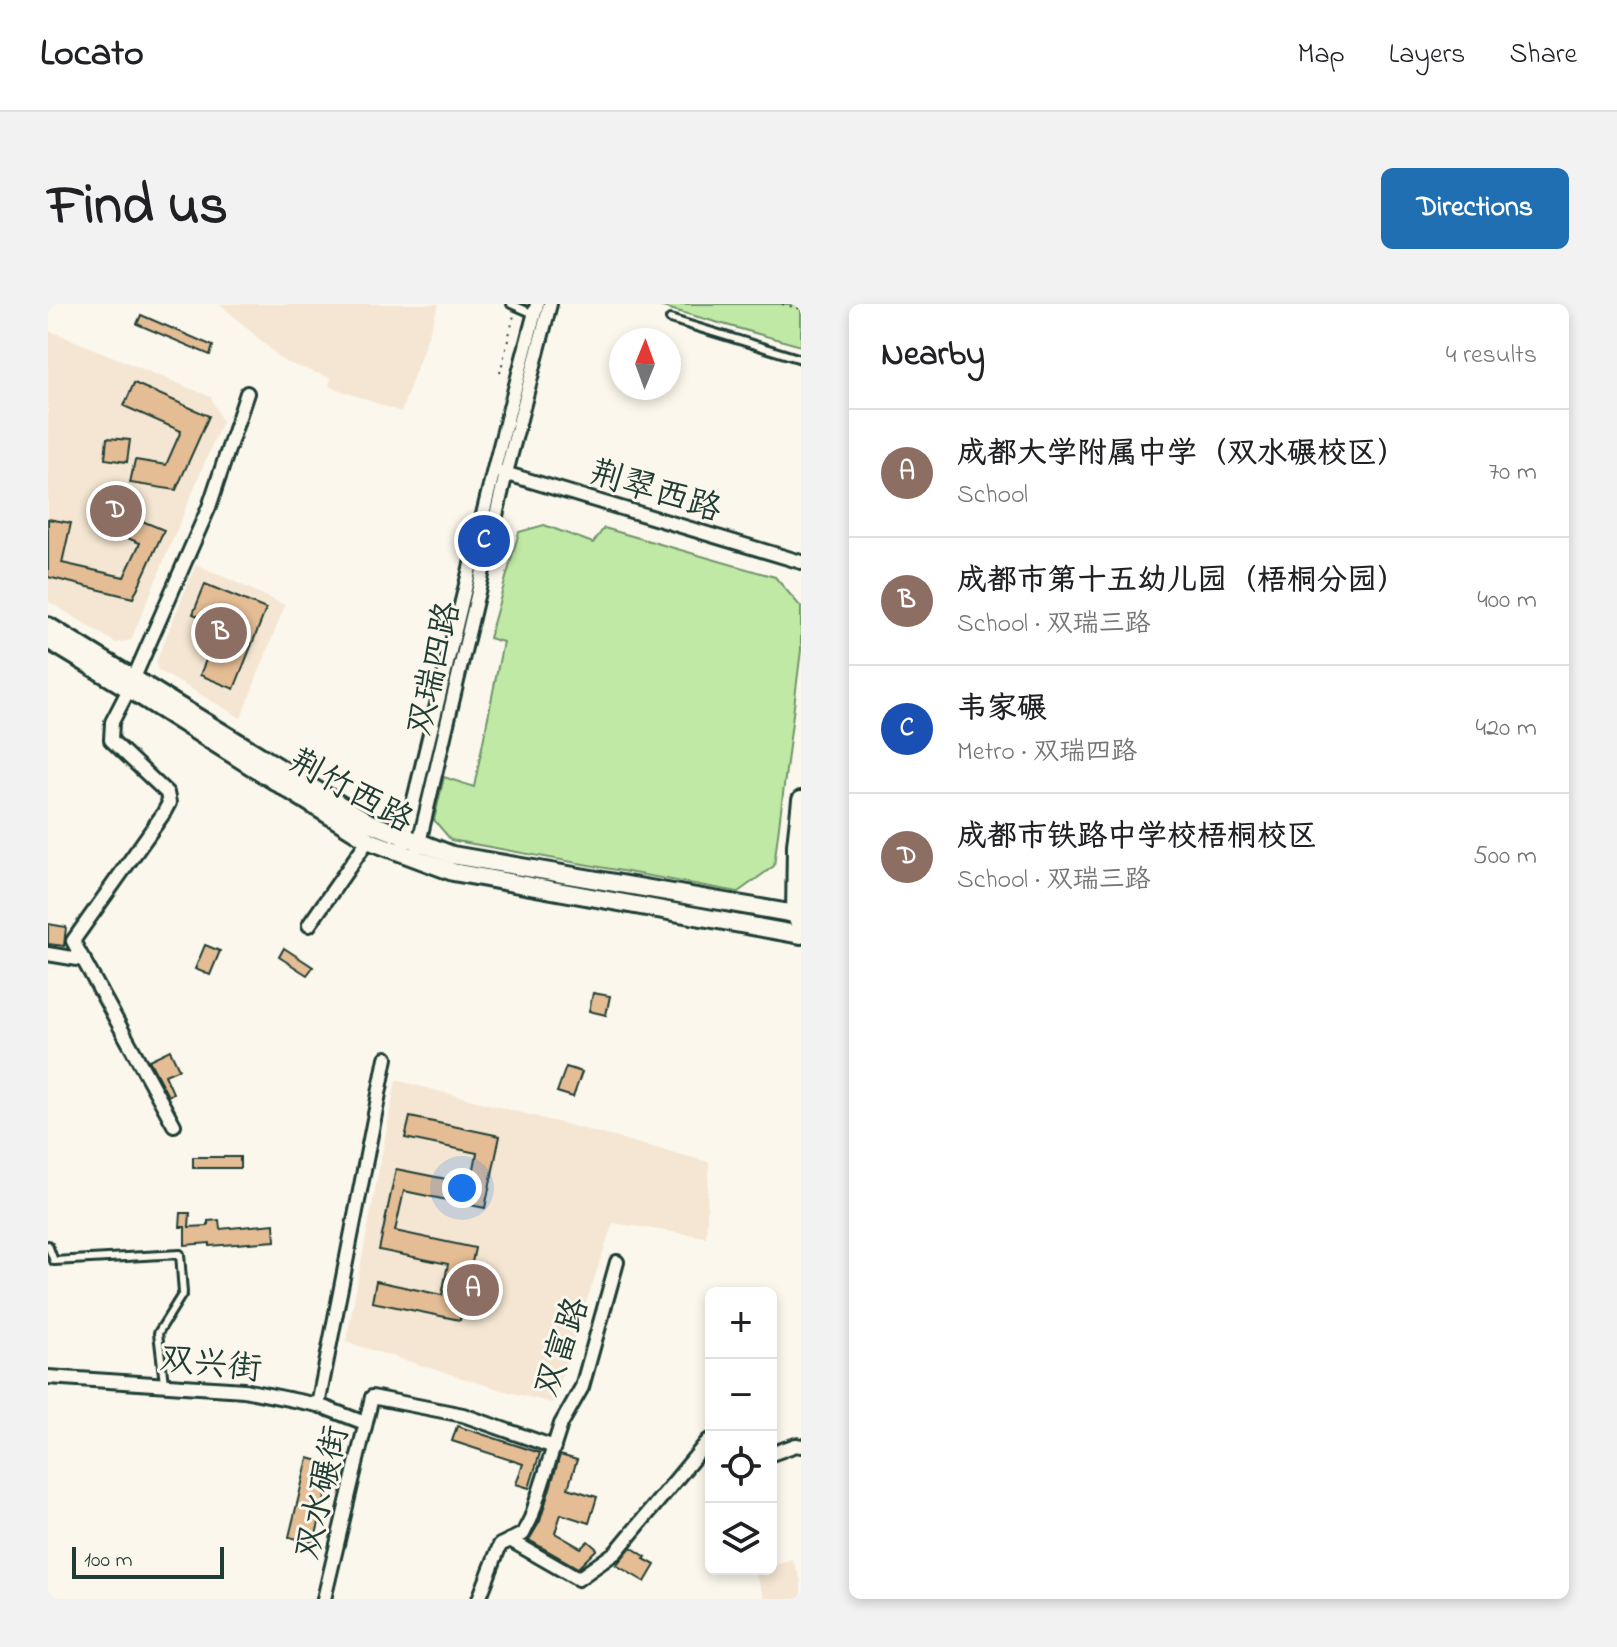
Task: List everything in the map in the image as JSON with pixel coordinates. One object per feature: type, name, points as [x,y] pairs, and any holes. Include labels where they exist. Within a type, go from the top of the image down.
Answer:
[{"type":"main road","name":"荆竹西路","points":[[48,626],[368,840],[410,848]]},
{"type":"main road","name":"荆竹西路","points":[[48,640],[131,684],[453,872],[800,923]]},
{"type":"main road","points":[[800,923],[796,845],[801,800]]},
{"type":"street","name":"双瑞四路","points":[[500,471],[550,304]]},
{"type":"street","name":"双瑞四路","points":[[410,848],[536,309]]},
{"type":"street","points":[[174,1125],[73,941],[169,803],[167,793],[111,740],[112,722],[209,507],[247,393]]},
{"type":"street","name":"荆翠西路","points":[[500,471],[801,562]]},
{"type":"street","points":[[309,925],[368,840]]},
{"type":"street","points":[[48,954],[84,960]]},
{"type":"street","points":[[318,1405],[386,1058]]},
{"type":"street","name":"双富路","points":[[479,1599],[500,1545],[523,1534],[531,1518],[561,1424],[582,1387],[617,1262]]},
{"type":"street","name":"双兴街","points":[[48,1377],[244,1390],[318,1405],[365,1423]]},
{"type":"street","name":"双富路","points":[[372,1397],[463,1415],[554,1447]]},
{"type":"street","name":"双水碾街","points":[[324,1599],[372,1397]]},
{"type":"street","points":[[510,1540],[578,1579],[616,1552],[705,1445]]},
{"type":"street","points":[[777,1452],[801,1446]]},
{"type":"lane","points":[[513,305],[536,309]]},
{"type":"lane","points":[[670,319],[801,359]]},
{"type":"lane","points":[[48,1245],[54,1261],[180,1254],[183,1293],[158,1333],[164,1385]]},
{"type":"path","points":[[782,304],[801,309]]},
{"type":"path","points":[[500,373],[513,305]]},
{"type":"shaded area","points":[[220,304],[439,304],[401,412],[329,386],[331,378],[285,362]]},
{"type":"shaded area","points":[[48,330],[211,397],[222,421],[131,640],[116,643],[48,601]]},
{"type":"shaded area","points":[[196,564],[285,605],[241,718],[158,670],[156,662]]},
{"type":"shaded area","points":[[396,1080],[709,1162],[706,1237],[613,1223],[552,1403],[346,1342]]},
{"type":"shaded area","points":[[792,1559],[801,1580],[801,1599],[765,1599],[756,1575],[777,1575],[777,1565]]},
{"type":"green space","points":[[652,304],[801,304],[801,346]]},
{"type":"green space","points":[[544,525],[593,543],[604,528],[775,577],[801,607],[801,650],[774,866],[738,892],[451,840],[434,820],[444,777],[474,787],[503,642],[489,638],[519,532]]},
{"type":"building","points":[[141,315],[213,346],[210,355],[137,324]]},
{"type":"building","points":[[134,383],[209,416],[176,490],[130,483],[135,460],[166,465],[181,431],[124,406]]},
{"type":"building","points":[[107,438],[130,440],[127,462],[105,459]]},
{"type":"building","points":[[113,509],[164,530],[133,598],[48,577],[48,519],[71,523],[62,563],[124,577],[140,543],[100,527]]},
{"type":"building","points":[[205,584],[266,609],[234,689],[200,675],[220,625],[193,614]]},
{"type":"building","points":[[48,924],[66,927],[64,946],[48,944]]},
{"type":"building","points":[[205,945],[220,951],[210,975],[195,969]]},
{"type":"building","points":[[284,948],[313,967],[307,975],[279,957]]},
{"type":"building","points":[[593,993],[610,996],[606,1015],[589,1011]]},
{"type":"building","points":[[170,1050],[179,1069],[165,1075],[173,1093],[168,1096],[149,1060]]},
{"type":"building","points":[[566,1067],[582,1072],[573,1097],[557,1092]]},
{"type":"building","points":[[410,1117],[500,1136],[485,1208],[404,1191],[395,1231],[475,1248],[460,1320],[372,1302],[376,1281],[442,1295],[448,1264],[379,1250],[396,1169],[471,1184],[477,1153],[405,1138]]},
{"type":"building","points":[[193,1157],[240,1157],[240,1168],[193,1168]]},
{"type":"building","points":[[181,1213],[190,1213],[189,1227],[208,1226],[208,1221],[219,1220],[220,1229],[274,1224],[275,1241],[185,1245],[185,1227],[180,1227]]},
{"type":"building","points":[[457,1426],[540,1453],[529,1488],[516,1484],[523,1464],[452,1441]]},
{"type":"building","points":[[560,1455],[577,1460],[568,1488],[597,1497],[589,1523],[561,1514],[555,1533],[581,1548],[588,1541],[597,1549],[578,1568],[529,1540],[540,1521]]},
{"type":"building","points":[[308,1458],[333,1465],[314,1543],[289,1537]]},
{"type":"building","points":[[631,1547],[655,1565],[645,1582],[616,1565]]},
{"type":"place","name":"成都市铁路中学校梧桐校区","points":[[116,511]]},
{"type":"place","name":"韦家碾","points":[[484,541]]},
{"type":"place","name":"成都市第十五幼儿园（梧桐分园）","points":[[221,633]]},
{"type":"place","name":"成都大学附属中学（双水碾校区）","points":[[473,1290]]}]
